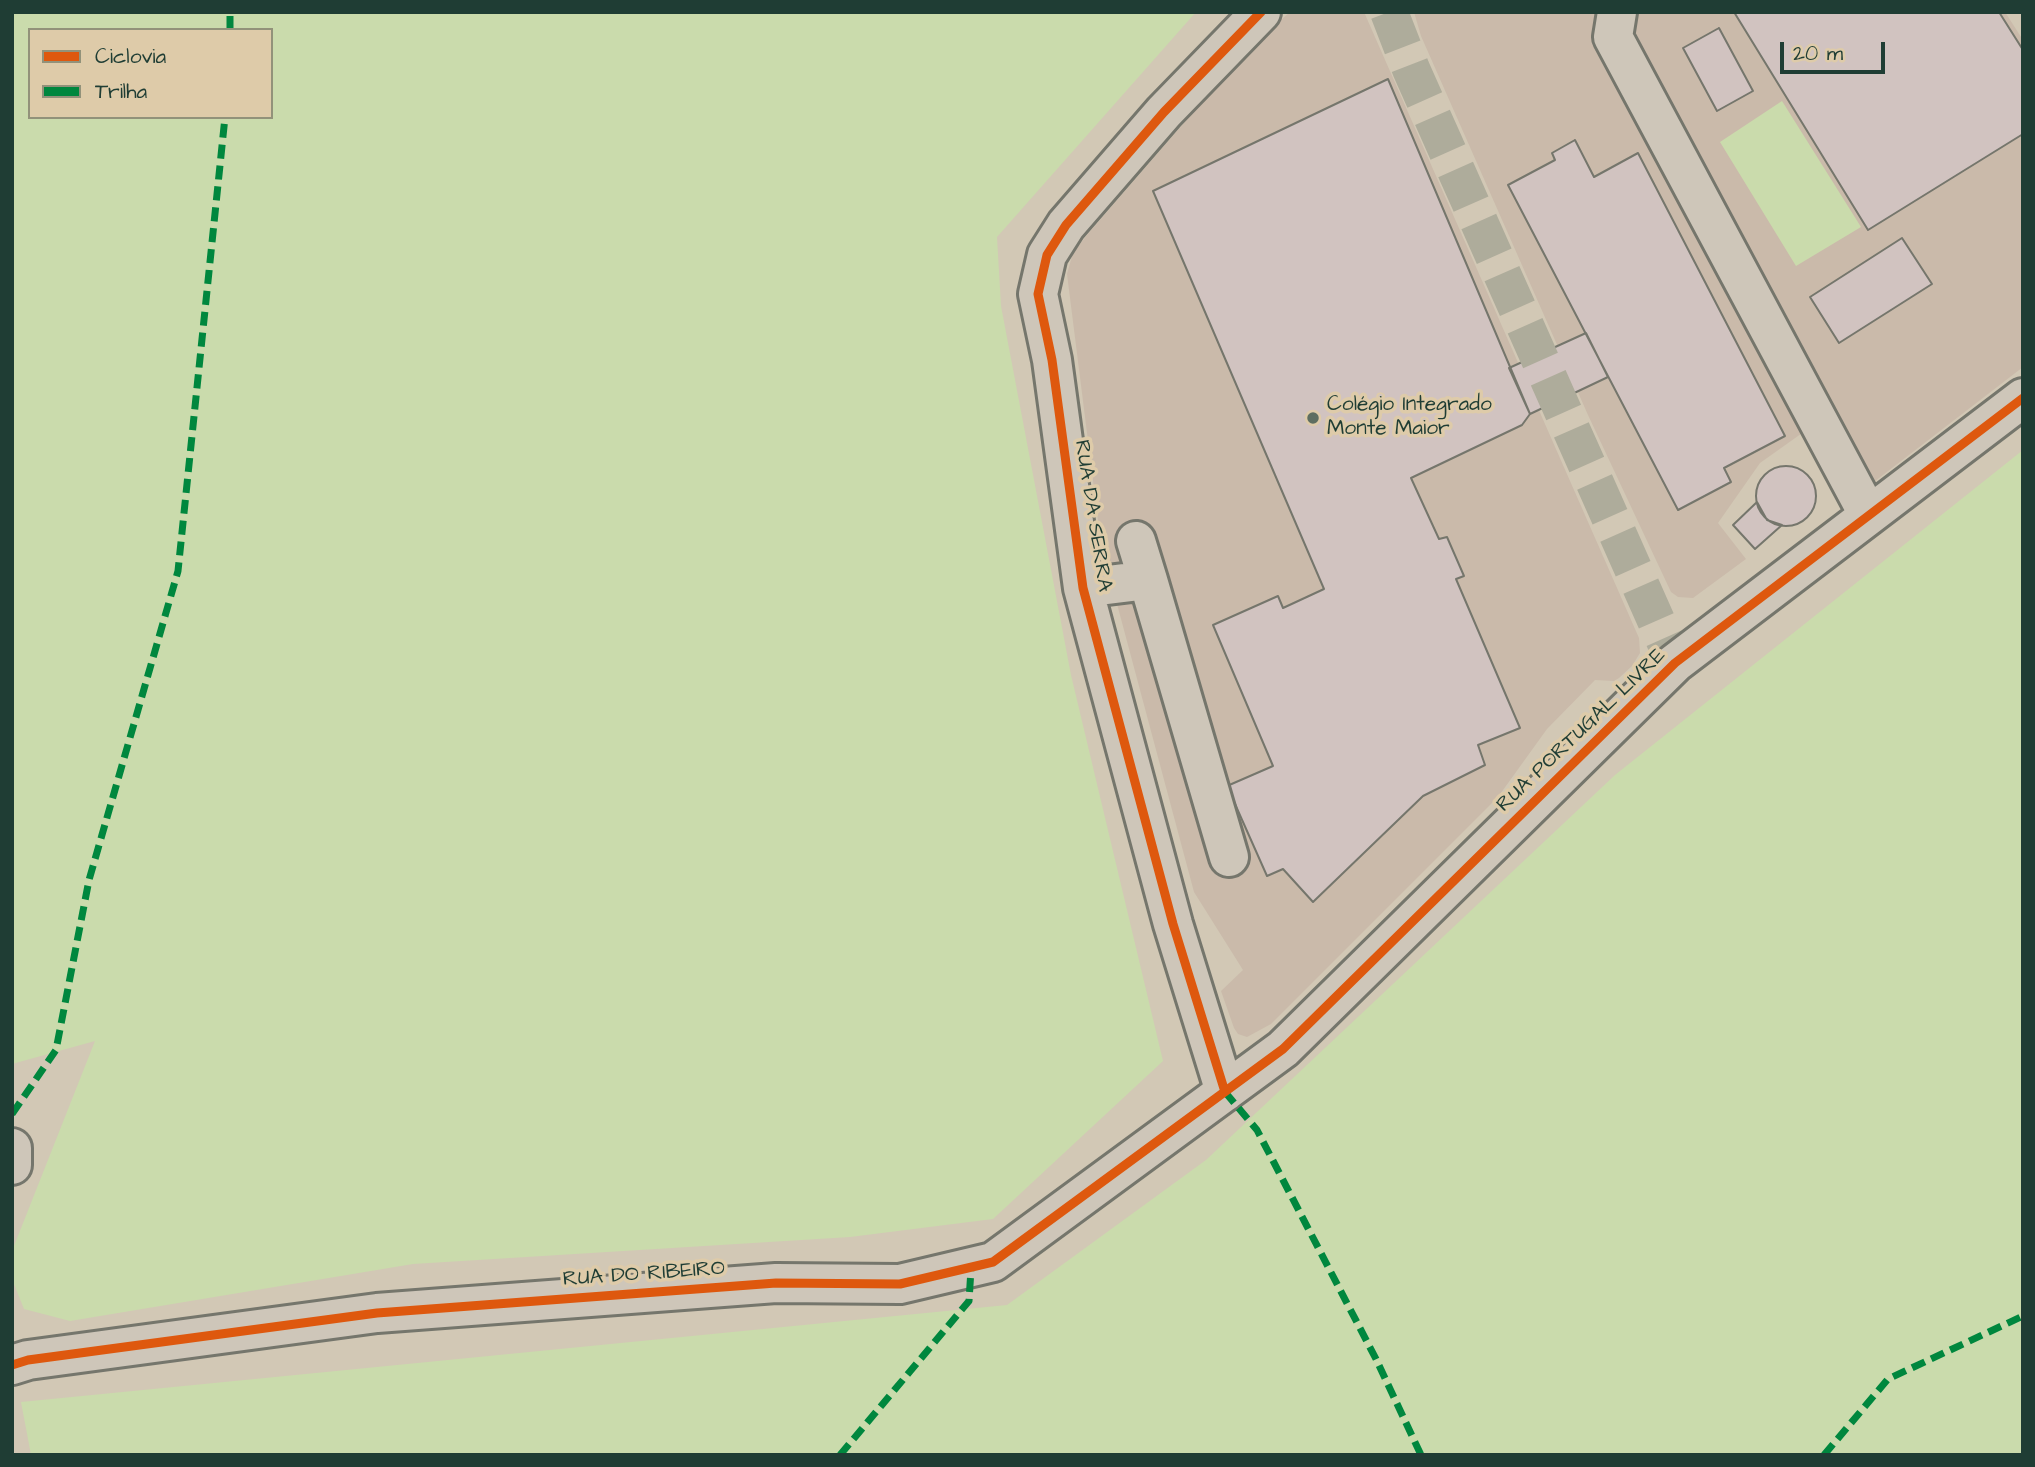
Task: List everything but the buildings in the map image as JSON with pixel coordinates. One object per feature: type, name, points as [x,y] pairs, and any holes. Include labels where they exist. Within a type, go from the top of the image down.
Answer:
[{"type":"street","name":"RUA DA SERRA","points":[[1225,1092],[1173,924],[1083,588],[1052,360],[1038,294],[1040,275],[1047,255],[1099,183],[1261,12]]},
{"type":"street","points":[[1617,12],[1613,37],[1868,514]]},
{"type":"street","name":"RUA PORTUGAL LIVRE","points":[[1225,1092],[1283,1049],[1675,663],[2023,398]]},
{"type":"street","points":[[1136,541],[1229,856]]},
{"type":"street","points":[[1083,588],[1148,580]]},
{"type":"street","name":"RUA DO RIBEIRO","points":[[12,1365],[28,1360],[377,1312],[776,1283],[900,1284],[971,1269],[993,1262],[1225,1092]]},
{"type":"street","points":[[12,1148],[12,1165]]},
{"type":"shaded area","name":"Colégio Integrado Monte Maior","points":[[1290,12],[1364,12],[1639,638],[1640,653],[1632,666],[1614,681],[1595,680],[1547,729],[1498,797],[1271,1024],[1247,1037],[1238,1034],[1234,1028],[1221,991],[1243,970],[1194,892],[1101,544],[1067,274],[1073,253],[1087,235],[1247,50]]},
{"type":"shaded area","points":[[1414,12],[2005,12],[2023,40],[2023,367],[1857,495],[1805,431],[1760,463],[1718,523],[1746,559],[1693,598],[1678,597],[1671,592],[1588,415],[1421,36]]},
{"type":"green space","points":[[12,12],[1196,12],[997,237],[1001,306],[1071,675],[1163,1061],[993,1219],[850,1237],[413,1264],[70,1321],[24,1309],[12,1279],[12,1251],[95,1041],[12,1064]]},
{"type":"green space","points":[[1782,101],[1861,227],[1796,266],[1720,142]]},
{"type":"green space","points":[[2023,450],[2023,1455],[31,1455],[21,1402],[1007,1305],[1206,1160],[1615,775]]},
{"type":"tunnel","points":[[1389,12],[1411,69],[1675,663]]},
{"type":"marked path","points":[[230,12],[230,28]]},
{"type":"marked path","points":[[12,1114],[56,1050],[89,880],[178,571],[225,119]]},
{"type":"marked path","points":[[1225,1092],[1257,1130],[1376,1359],[1421,1455]]},
{"type":"marked path","points":[[840,1455],[969,1301],[971,1269]]},
{"type":"marked path","points":[[1824,1455],[1888,1379],[2023,1316]]},
{"type":"cycle path","points":[[1225,1092],[1173,924],[1083,588],[1052,360],[1038,294],[1047,255],[1066,225],[1164,112],[1261,12]]},
{"type":"cycle path","points":[[12,1365],[28,1360],[377,1313],[776,1283],[900,1284],[993,1262],[1283,1049],[1675,663],[2023,398]]},
{"type":"place","name":"Colégio Integrado Monte Maior","points":[[1313,418]]}]
